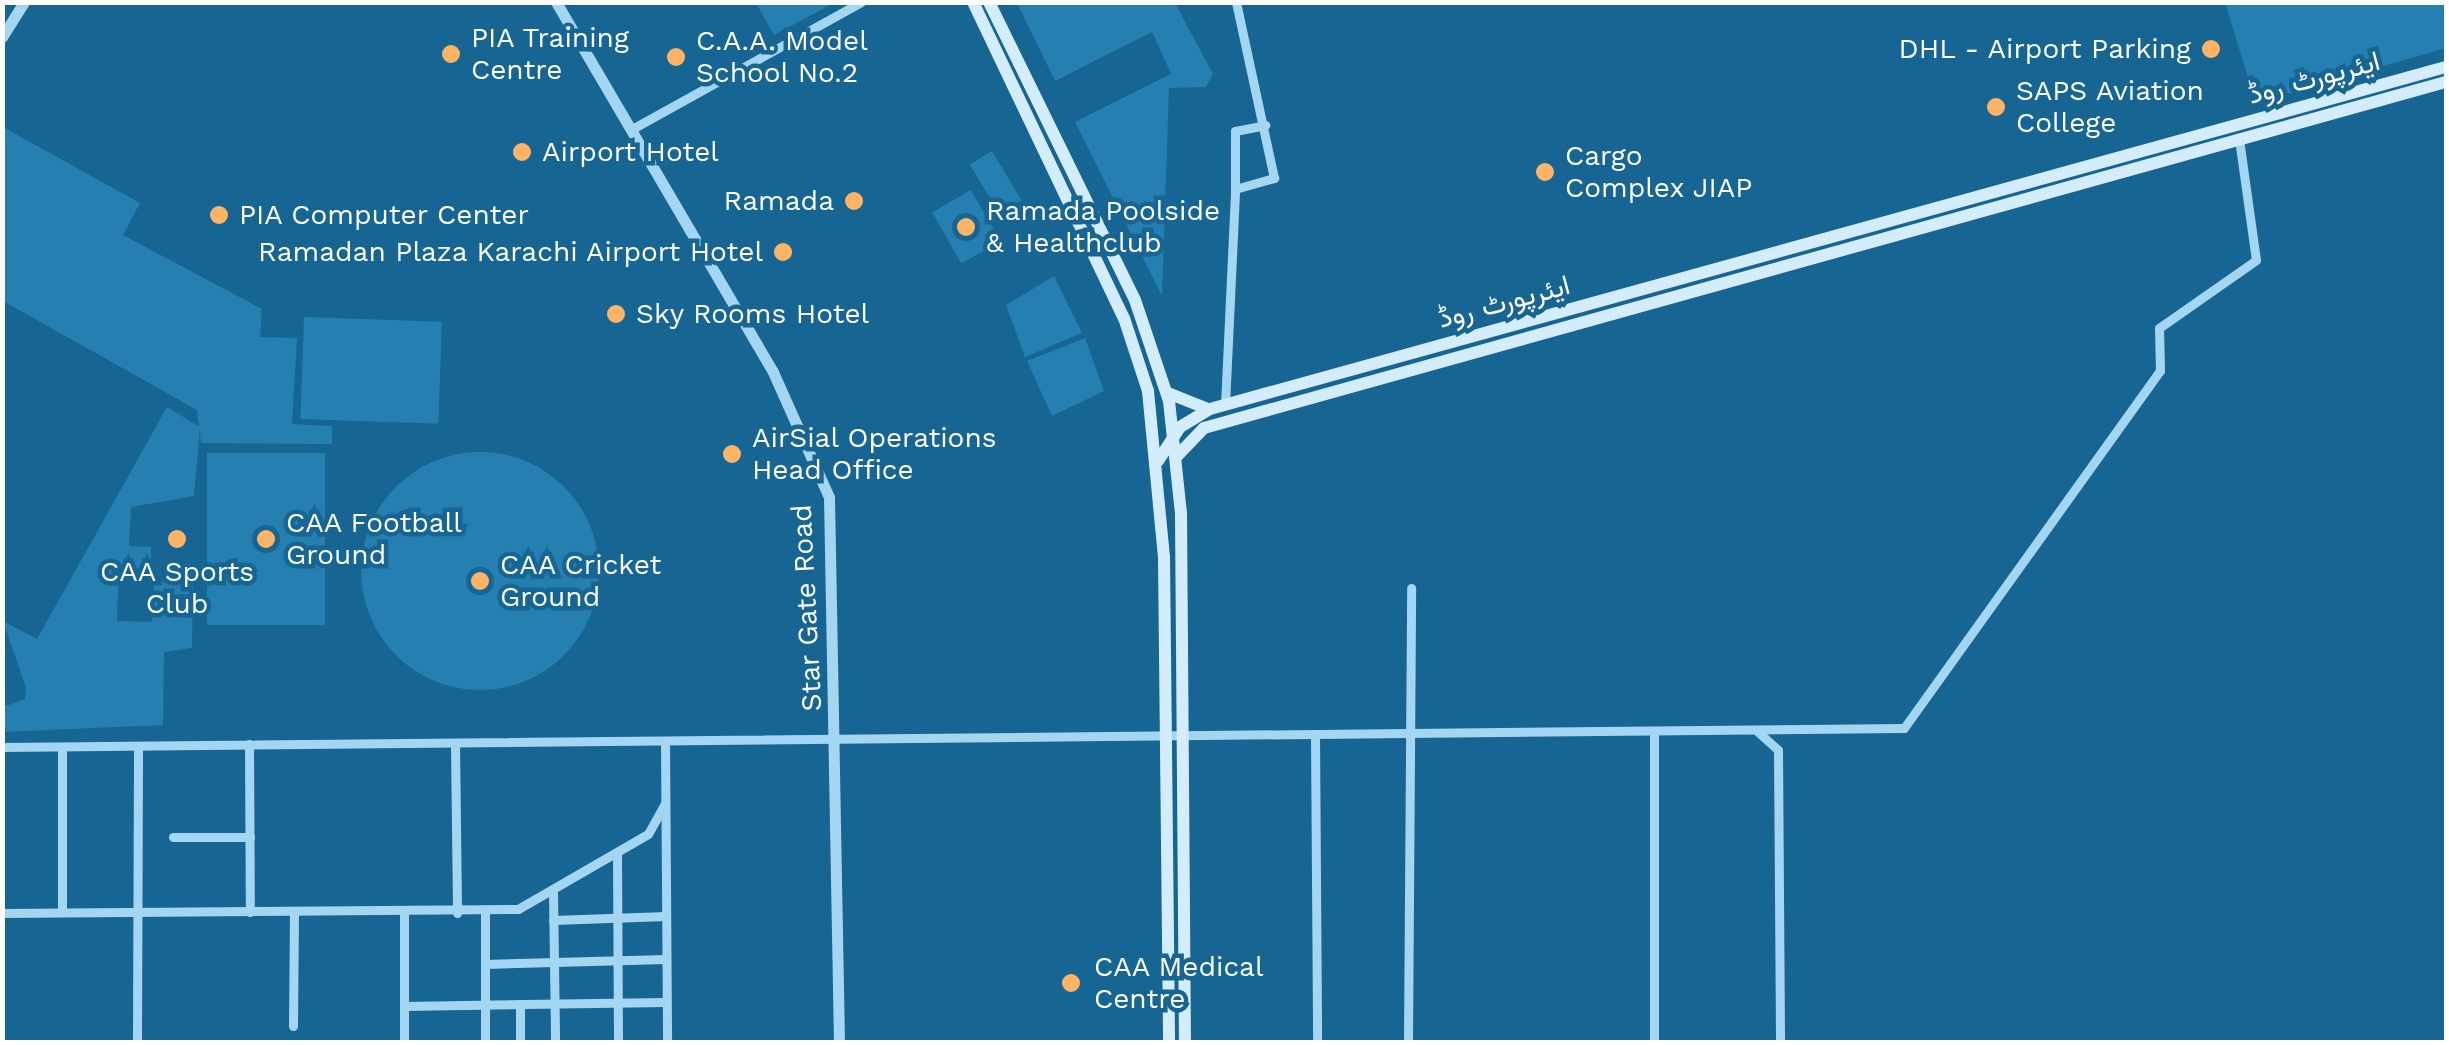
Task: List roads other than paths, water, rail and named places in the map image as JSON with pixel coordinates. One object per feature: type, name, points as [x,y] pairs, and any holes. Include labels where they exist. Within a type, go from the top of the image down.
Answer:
[{"type":"main road","points":[[982,4],[1042,111],[1135,300],[1166,392],[1177,456],[1184,734],[1185,1042]]},
{"type":"main road","points":[[982,4],[1028,118],[1124,318],[1148,391],[1158,461],[1166,736],[1168,1042]]},
{"type":"main road","name":"ایئرپورٹ روڈ","points":[[1158,461],[1174,433],[1186,422],[1225,404],[2446,68]]},
{"type":"main road","name":"ایئرپورٹ روڈ","points":[[1204,428],[2446,82]]},
{"type":"main road","points":[[1028,118],[1042,111]]},
{"type":"main road","points":[[1148,391],[1170,413],[1204,428],[1177,456]]},
{"type":"main road","points":[[1166,392],[1210,409]]},
{"type":"street","points":[[2,38],[24,2]]},
{"type":"street","name":"Star Gate Road","points":[[556,2],[812,445],[836,556],[840,1042]]},
{"type":"street","points":[[632,130],[861,2]]},
{"type":"street","points":[[1234,189],[1274,178],[1236,2]]},
{"type":"street","points":[[1225,404],[1236,131],[1265,124]]},
{"type":"street","points":[[2,747],[1904,728],[2160,371],[2158,328],[2256,260],[2239,139]]},
{"type":"street","points":[[1408,1042],[1412,588]]},
{"type":"street","points":[[1654,732],[1654,1042]]},
{"type":"street","points":[[1757,732],[1778,758],[1780,1042]]},
{"type":"street","points":[[1315,735],[1317,1042]]},
{"type":"street","points":[[665,741],[666,1042]]},
{"type":"street","points":[[455,743],[457,913]]},
{"type":"street","points":[[250,744],[250,912]]},
{"type":"street","points":[[136,1042],[138,746]]},
{"type":"street","points":[[62,747],[62,911]]},
{"type":"street","points":[[2,913],[485,913],[552,891],[648,834],[665,803]]},
{"type":"street","points":[[172,837],[250,837]]},
{"type":"street","points":[[616,853],[618,1042]]},
{"type":"street","points":[[552,891],[554,1042]]},
{"type":"street","points":[[293,1026],[294,912]]},
{"type":"street","points":[[404,913],[404,1042]]},
{"type":"street","points":[[485,913],[486,1042]]},
{"type":"street","points":[[553,920],[666,916]]},
{"type":"street","points":[[485,964],[666,959]]},
{"type":"street","points":[[404,1006],[666,1002]]},
{"type":"street","points":[[520,1004],[520,1042]]},
{"type":"place","name":"DHL - Airport Parking","points":[[2211,49]]},
{"type":"place","name":"PIA Training Centre","points":[[451,54]]},
{"type":"place","name":"C.A.A. Model School No.2","points":[[676,57]]},
{"type":"place","name":"SAPS Aviation College","points":[[1996,107]]},
{"type":"place","name":"Airport Hotel","points":[[522,152]]},
{"type":"place","name":"Cargo Complex JIAP","points":[[1545,172]]},
{"type":"place","name":"Ramada","points":[[854,201]]},
{"type":"place","name":"PIA Computer Center","points":[[219,215]]},
{"type":"place","name":"Ramada Poolside & Healthclub","points":[[966,227]]},
{"type":"place","name":"Ramadan Plaza Karachi Airport Hotel","points":[[783,252]]},
{"type":"place","name":"Sky Rooms Hotel","points":[[616,314]]},
{"type":"place","name":"AirSial Operations Head Office","points":[[732,454]]},
{"type":"place","name":"CAA Sports Club","points":[[177,539]]},
{"type":"place","name":"CAA Football Ground","points":[[266,539]]},
{"type":"place","name":"CAA Cricket Ground","points":[[480,581]]},
{"type":"place","name":"CAA Medical Centre","points":[[1071,983]]}]
